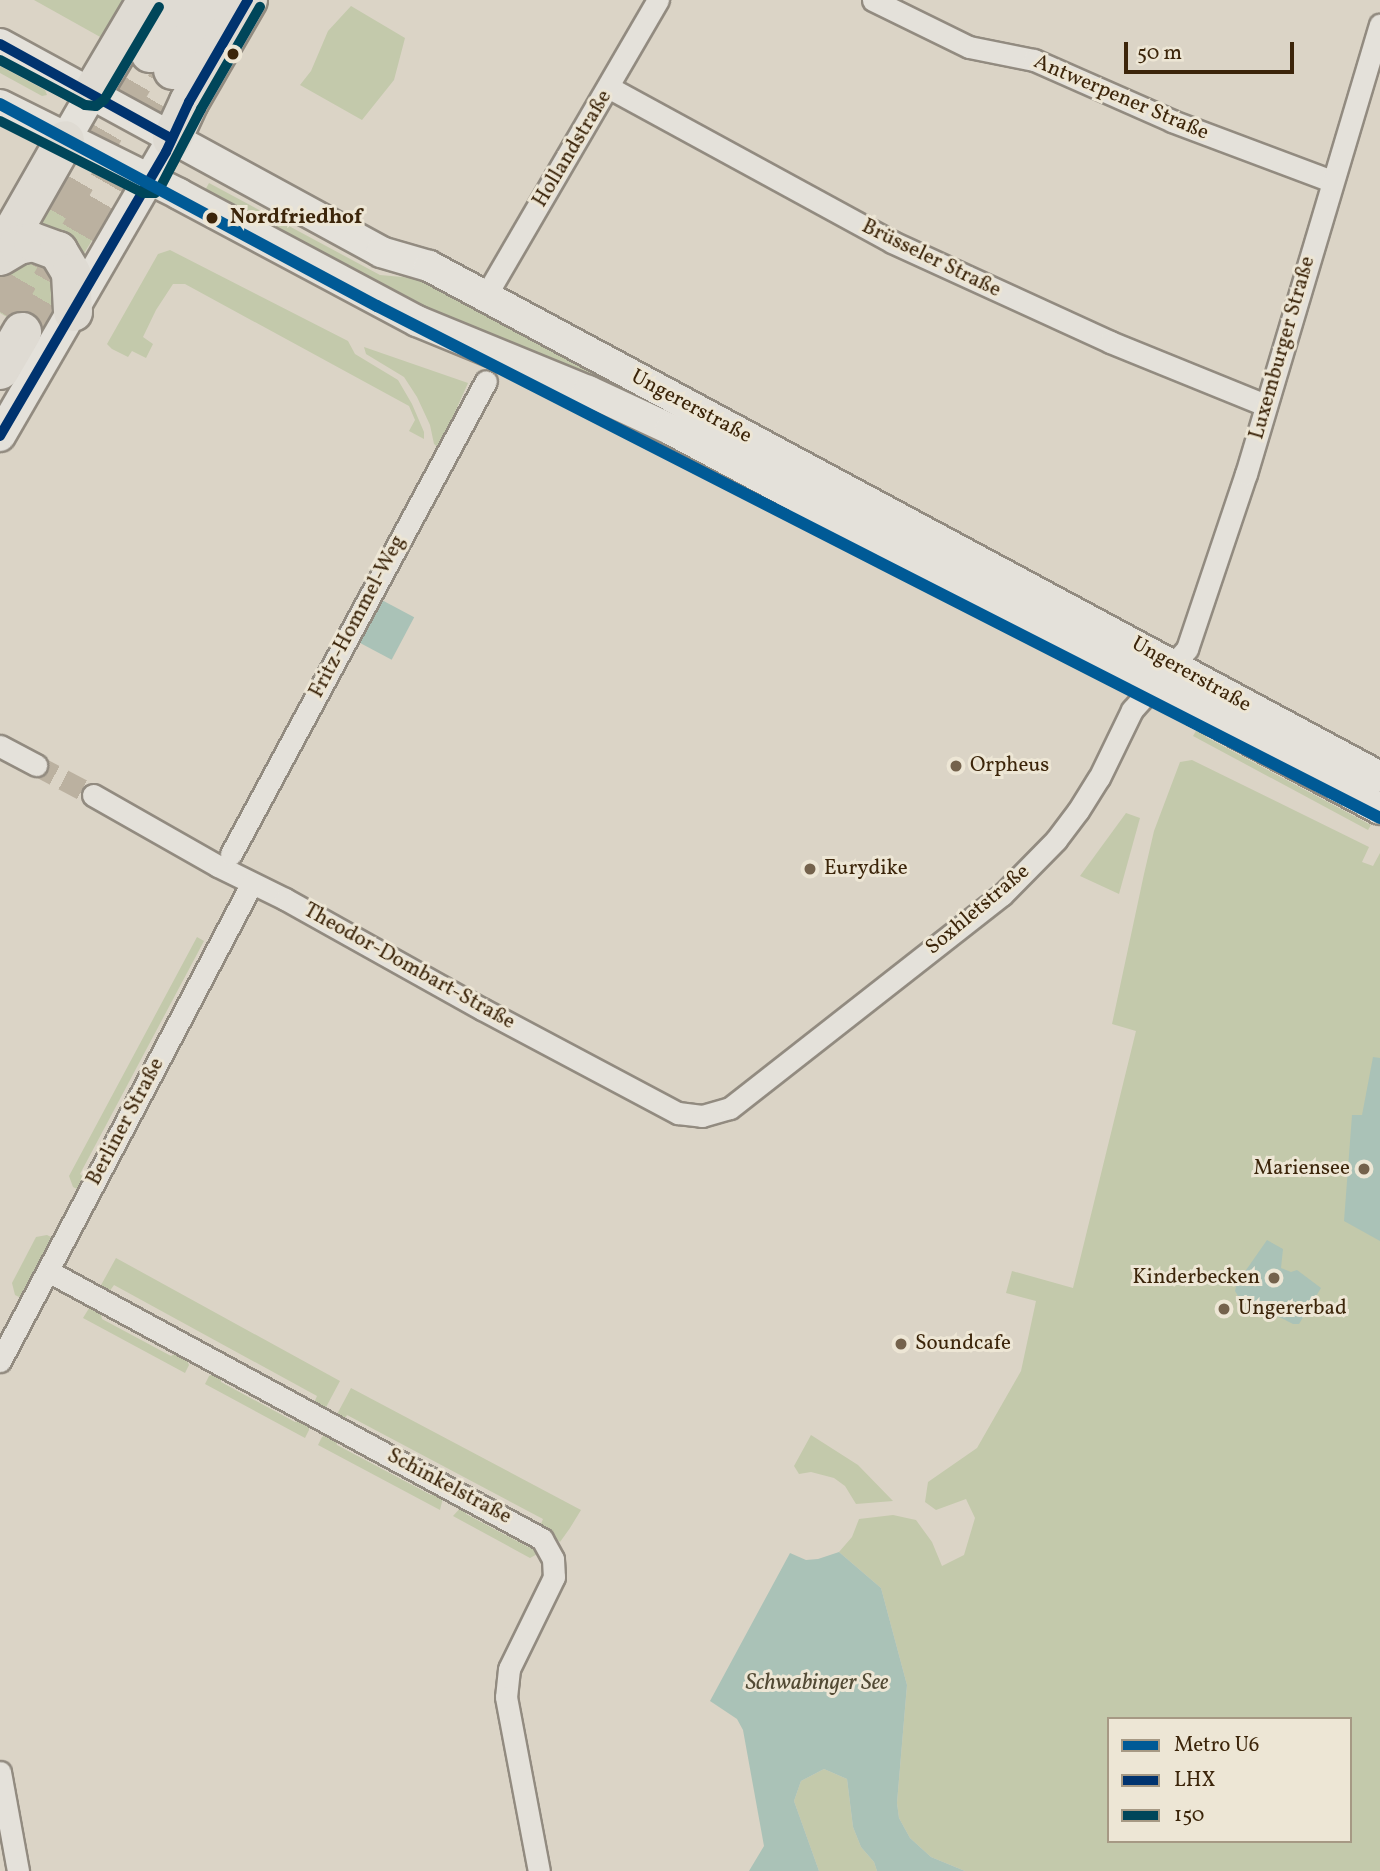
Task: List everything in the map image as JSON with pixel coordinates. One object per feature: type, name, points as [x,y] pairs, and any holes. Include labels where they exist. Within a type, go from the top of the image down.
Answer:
[{"type":"highway","points":[[92,93],[147,0]]},
{"type":"highway","points":[[181,0],[161,61],[214,0]]},
{"type":"highway","points":[[172,139],[189,102],[248,0]]},
{"type":"highway","points":[[0,255],[65,140]]},
{"type":"highway","points":[[0,255],[12,248],[33,242],[58,251],[71,273],[73,312]]},
{"type":"highway","points":[[0,370],[22,332]]},
{"type":"main road","name":"Ungererstraße","points":[[0,44],[381,252],[429,266],[485,296],[1164,676],[1380,809]]},
{"type":"main road","points":[[65,140],[92,93]]},
{"type":"main road","name":"Ungererstraße","points":[[0,105],[417,321],[588,391],[670,429],[1164,676],[1380,777]]},
{"type":"main road","points":[[0,436],[172,139]]},
{"type":"street","name":"Hollandstraße","points":[[485,296],[610,88],[658,0]]},
{"type":"street","name":"Antwerpener Straße","points":[[873,0],[969,47],[1034,60],[1172,121],[1332,181]]},
{"type":"street","name":"Luxemburger Straße","points":[[1164,676],[1187,649],[1198,621],[1380,25]]},
{"type":"street","name":"Brüsseler Straße","points":[[610,88],[892,242],[1110,342],[1265,405]]},
{"type":"street","name":"Fritz-Hommel-Weg","points":[[230,854],[486,381]]},
{"type":"street","name":"Soxhletstraße","points":[[730,1108],[1002,895],[1056,840],[1078,811],[1100,778],[1132,710],[1164,676]]},
{"type":"street","points":[[0,746],[36,765]]},
{"type":"street","name":"Theodor-Dombart-Straße","points":[[93,795],[678,1113],[702,1116],[730,1108]]},
{"type":"street","name":"Berliner Straße","points":[[0,1361],[252,883]]},
{"type":"street","name":"Schinkelstraße","points":[[47,1271],[542,1539],[552,1559],[554,1577],[509,1669],[506,1697],[539,1871]]},
{"type":"street","points":[[0,1772],[18,1871]]},
{"type":"shaded area","points":[[34,0],[124,0],[102,38]]},
{"type":"shaded area","points":[[351,6],[405,38],[394,80],[362,120],[300,85],[311,71],[328,31]]},
{"type":"shaded area","points":[[0,66],[45,90],[47,95],[42,96],[0,73]]},
{"type":"shaded area","points":[[209,183],[380,275],[425,279],[910,537],[424,311],[203,194]]},
{"type":"shaded area","points":[[51,194],[102,224],[83,255],[76,244],[33,226]]},
{"type":"shaded area","points":[[170,250],[348,341],[355,354],[398,380],[412,404],[424,432],[424,439],[409,431],[415,420],[409,406],[185,284],[173,284],[156,310],[143,337],[153,344],[146,358],[132,351],[128,357],[112,349],[107,344],[158,254]]},
{"type":"shaded area","points":[[27,258],[48,263],[58,300],[38,335],[0,313],[0,284],[10,267]]},
{"type":"shaded area","points":[[364,347],[468,383],[439,448],[434,444],[430,425],[417,397],[404,377],[366,354]]},
{"type":"shaded area","points":[[507,367],[692,456],[690,469],[503,375]]},
{"type":"shaded area","points":[[1200,724],[1210,729],[1206,737],[1371,825],[1368,830],[1193,736]]},
{"type":"shaded area","name":"Ungererbad","points":[[1192,760],[1369,847],[1362,862],[1373,866],[1380,853],[1380,1871],[965,1871],[931,1857],[910,1838],[899,1818],[897,1803],[907,1685],[881,1588],[839,1552],[852,1537],[859,1519],[893,1515],[916,1520],[932,1542],[942,1566],[964,1555],[975,1518],[966,1499],[936,1510],[925,1502],[928,1482],[977,1448],[1021,1371],[1036,1301],[1006,1293],[1012,1271],[1073,1288],[1136,1031],[1112,1024],[1154,831],[1180,762]]},
{"type":"shaded area","points":[[1126,813],[1140,818],[1119,894],[1080,876]]},
{"type":"shaded area","points":[[197,937],[204,941],[80,1174],[85,1178],[79,1190],[73,1187],[69,1176]]},
{"type":"shaded area","points":[[47,1235],[53,1238],[21,1298],[15,1295],[12,1283],[36,1237]]},
{"type":"shaded area","points":[[116,1258],[340,1381],[324,1411],[313,1405],[317,1396],[114,1285],[109,1292],[100,1287]]},
{"type":"shaded area","points":[[91,1305],[100,1310],[102,1319],[171,1356],[178,1352],[185,1355],[189,1365],[185,1373],[83,1318]]},
{"type":"shaded area","points":[[216,1372],[221,1375],[221,1382],[295,1422],[304,1419],[309,1422],[305,1438],[205,1384],[209,1376]]},
{"type":"shaded area","points":[[351,1388],[581,1510],[560,1542],[540,1526],[543,1519],[347,1415],[343,1422],[335,1418]]},
{"type":"shaded area","points":[[330,1433],[335,1436],[337,1445],[431,1495],[438,1491],[444,1494],[440,1510],[318,1445],[322,1437]]},
{"type":"shaded area","points":[[811,1435],[858,1465],[893,1501],[856,1504],[845,1486],[834,1478],[811,1472],[799,1474],[794,1466]]},
{"type":"shaded area","points":[[463,1505],[467,1507],[466,1514],[528,1547],[535,1545],[541,1552],[530,1558],[453,1516]]},
{"type":"shaded area","points":[[824,1769],[847,1779],[853,1827],[861,1847],[874,1862],[877,1871],[819,1871],[794,1801],[801,1781]]},
{"type":"water","points":[[378,598],[414,617],[392,660],[355,640]]},
{"type":"water","name":"Mariensee","points":[[1373,1057],[1380,1058],[1380,1241],[1344,1221],[1352,1115],[1362,1115]]},
{"type":"water","name":"Kinderbecken","points":[[1267,1240],[1283,1249],[1281,1268],[1291,1272],[1297,1270],[1321,1288],[1299,1324],[1293,1324],[1238,1296],[1235,1291],[1237,1283]]},
{"type":"water","name":"Schwabinger See","points":[[839,1552],[881,1588],[907,1685],[897,1803],[899,1818],[910,1838],[931,1857],[965,1871],[877,1871],[874,1862],[861,1847],[853,1827],[847,1779],[824,1769],[801,1781],[794,1801],[819,1871],[749,1871],[764,1846],[743,1730],[737,1719],[710,1701],[790,1553],[806,1560]]},
{"type":"tunnel","points":[[0,312],[150,53]]},
{"type":"tunnel","points":[[22,332],[173,70]]},
{"type":"tunnel","points":[[36,765],[93,795]]},
{"type":"metro line","name":"U6","points":[[0,104],[377,306],[1380,818]]},
{"type":"transit line","name":"LHX","points":[[0,436],[166,152],[189,102],[248,0]]},
{"type":"transit line","name":"150","points":[[0,60],[85,105],[96,106],[104,100],[159,7]]},
{"type":"transit line","name":"150","points":[[0,121],[143,193],[155,193],[260,7]]},
{"type":"transit line","name":"LHX","points":[[0,44],[172,139]]},
{"type":"place","name":"Nordfriedhof","points":[[212,218]]},
{"type":"place","name":"Orpheus","points":[[956,766]]},
{"type":"place","name":"Eurydike","points":[[810,869]]},
{"type":"place","name":"Mariensee","points":[[1364,1169]]},
{"type":"place","name":"Kinderbecken","points":[[1274,1278]]},
{"type":"place","name":"Ungererbad","points":[[1224,1309]]},
{"type":"place","name":"Soundcafe","points":[[901,1344]]}]
